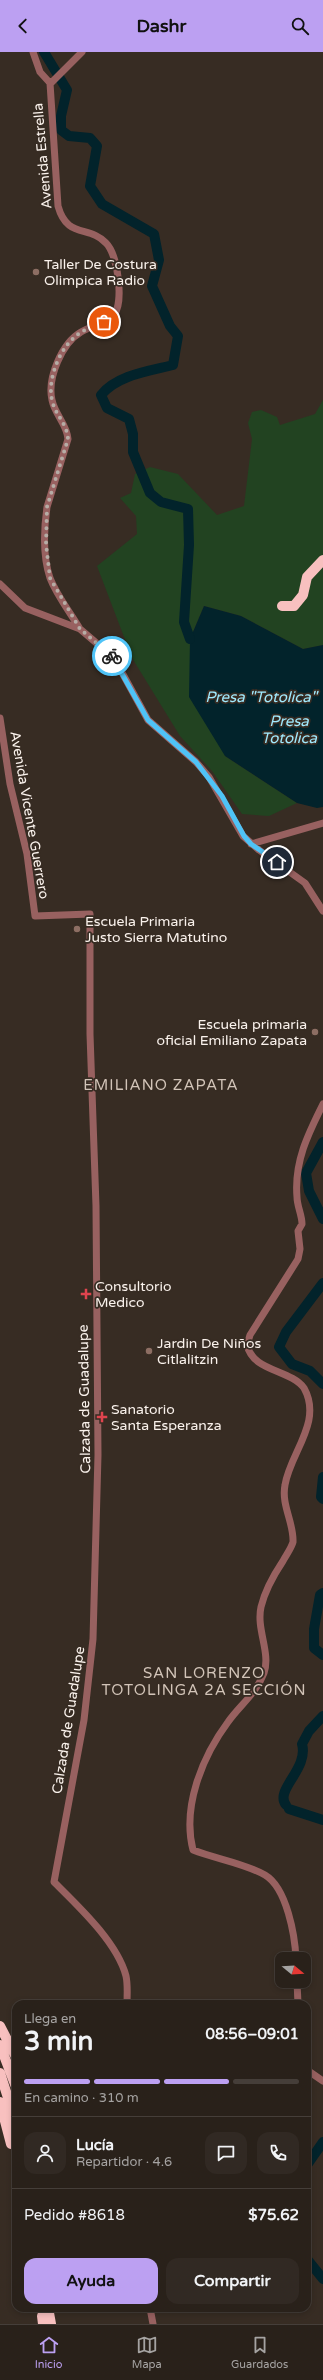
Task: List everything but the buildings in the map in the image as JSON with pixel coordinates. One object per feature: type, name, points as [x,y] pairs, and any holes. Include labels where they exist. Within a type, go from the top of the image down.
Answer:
[{"type":"highway","points":[[282,606],[294,606],[303,595],[307,577],[323,560]]},
{"type":"highway","points":[[0,2026],[12,2049]]},
{"type":"highway","points":[[0,2045],[12,2076]]},
{"type":"highway","points":[[0,2073],[10,2104],[12,2118]]},
{"type":"highway","points":[[0,2102],[9,2140],[12,2144]]},
{"type":"highway","points":[[38,2312],[39,2324]]},
{"type":"highway","points":[[43,2324],[42,2316],[47,2312],[50,2313],[52,2324]]},
{"type":"highway","points":[[51,2312],[52,2324]]},
{"type":"street","points":[[34,54],[40,72],[50,83],[82,52]]},
{"type":"street","name":"Avenida Estrella","points":[[50,83],[58,206],[61,215],[71,227],[100,238],[111,249],[120,296],[118,310],[114,315],[75,337],[63,352],[55,368],[51,392],[52,401],[68,429],[68,439],[45,518],[48,568],[59,596],[80,629]]},
{"type":"street","points":[[0,584],[25,608],[80,629],[114,658],[148,720],[196,762],[209,777],[244,836],[251,844],[306,884],[323,911]]},
{"type":"street","name":"Avenida Vicente Guerrero","points":[[0,718],[10,784],[27,854],[35,916],[90,914]]},
{"type":"street","points":[[251,844],[323,823]]},
{"type":"street","name":"Calzada de Guadalupe","points":[[90,914],[90,1034],[96,1206],[98,1455],[94,1615],[90,1676],[84,1720],[54,1882],[91,1920],[119,1960],[126,1977],[127,2000]]},
{"type":"street","points":[[296,1952],[295,1938],[287,1910],[274,1882],[266,1875],[251,1869],[193,1850],[189,1829],[193,1796],[202,1770],[223,1729],[249,1700],[264,1672],[265,1658],[259,1618],[266,1588],[292,1546],[293,1540],[284,1501],[285,1484],[307,1438],[312,1419],[311,1404],[307,1394],[299,1383],[263,1365],[251,1354],[247,1345],[250,1335],[300,1254],[298,1231],[302,1224],[297,1197],[299,1161],[303,1145],[323,1104]]},
{"type":"street","points":[[297,1988],[298,2000]]},
{"type":"street","points":[[311,2072],[323,2080]]},
{"type":"street","points":[[151,2312],[153,2324]]},
{"type":"green space","points":[[323,400],[323,645],[303,649],[241,616],[204,606],[190,639],[225,756],[297,803],[269,816],[242,814],[212,771],[180,736],[132,658],[97,566],[137,534],[136,516],[120,498],[131,493],[135,474],[150,467],[178,474],[217,515],[244,506],[252,439],[248,423],[252,412],[261,410],[277,417],[280,425],[315,414]]},
{"type":"water","name":"Presa \"Totolica\"","points":[[204,606],[241,616],[303,649],[323,645],[323,807],[317,808],[297,803],[225,756],[189,697],[190,639]]},
{"type":"waterway","points":[[44,52],[67,90],[61,116],[61,130],[69,136],[90,138],[97,146],[90,186],[102,204],[154,234],[159,260],[152,286],[170,326],[178,336],[173,365],[124,378],[108,388],[101,395],[107,408],[129,419],[133,434],[133,452],[150,493],[161,502],[188,509],[189,545],[184,622],[190,639]]},
{"type":"waterway","points":[[323,1142],[306,1173],[309,1191],[323,1219]]},
{"type":"waterway","points":[[323,1283],[286,1332],[279,1347],[292,1364],[310,1371],[323,1384]]},
{"type":"waterway","points":[[323,1477],[321,1497],[323,1499]]},
{"type":"waterway","points":[[323,1593],[320,1595],[314,1629],[314,1648],[323,1655]]},
{"type":"waterway","points":[[286,1805],[284,1793],[301,1762],[303,1753],[302,1744],[309,1731],[323,1716]]},
{"type":"waterway","points":[[289,1809],[323,1820]]},
{"type":"waterway","points":[[311,2159],[323,2142]]},
{"type":"waterway","points":[[311,2264],[323,2279]]},
{"type":"way so far","points":[[104,322],[81,332],[75,337],[63,352],[55,368],[51,392],[52,401],[68,429],[68,447],[55,479],[45,518],[47,557],[50,578],[59,596],[80,629],[101,645],[112,656]]},
{"type":"place","name":"Taller De Costura Olimpica Radio","points":[[36,272]]},
{"type":"place","name":"Escuela Primaria Justo Sierra Matutino","points":[[77,929]]},
{"type":"place","name":"Escuela primaria oficial Emiliano Zapata","points":[[315,1032]]},
{"type":"place","name":"Consultorio Medico","points":[[86,1294]]},
{"type":"place","name":"Jardin De Niños Citlalitzin","points":[[149,1351]]},
{"type":"place","name":"Sanatorio Santa Esperanza","points":[[102,1417]]},
{"type":"district","name":"EMILIANO ZAPATA","points":[[161,1085]]},
{"type":"district","name":"SAN LORENZO TOTOLINGA 2A SECCIÓN","points":[[204,1682]]},
{"type":"route","points":[[112,656],[141,711],[148,720],[196,762],[209,777],[222,796],[238,828],[244,836],[251,844],[277,862]]},
{"type":"water label","name":"Presa Totolica","points":[[289,730]]}]
